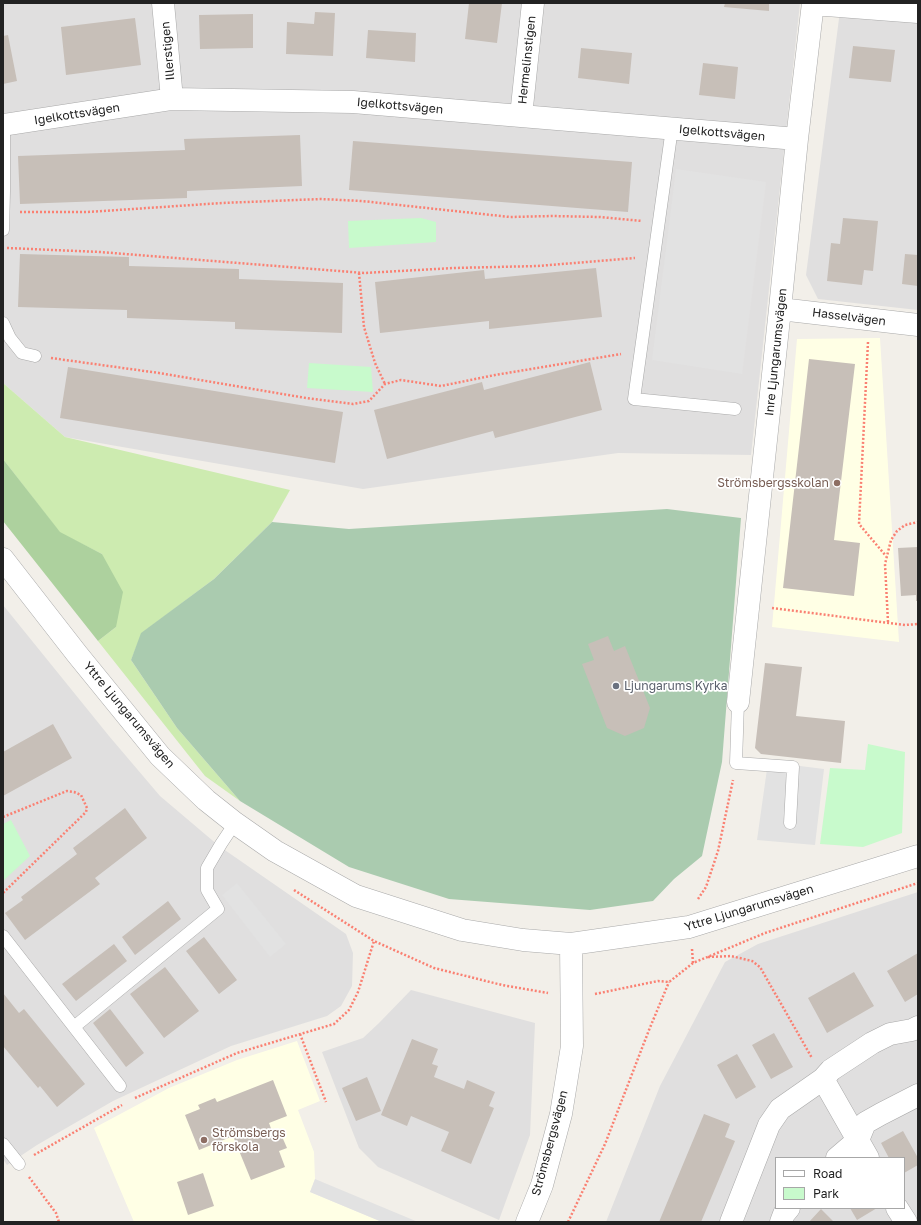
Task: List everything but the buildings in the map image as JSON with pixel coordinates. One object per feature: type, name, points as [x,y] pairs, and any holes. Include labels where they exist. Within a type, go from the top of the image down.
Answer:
[{"type":"street","name":"Illerstigen","points":[[164,3],[172,99]]},
{"type":"street","name":"Hermelinstigen","points":[[521,116],[532,3]]},
{"type":"street","points":[[813,3],[918,12]]},
{"type":"street","name":"Inre Ljungarumsvägen","points":[[738,702],[797,139],[813,3]]},
{"type":"street","name":"Igelkottsvägen","points":[[4,125],[172,99],[353,102],[797,139]]},
{"type":"street","name":"Hasselvägen","points":[[780,309],[918,325]]},
{"type":"street","name":"Yttre Ljungarumsvägen","points":[[3,559],[77,654],[160,756],[206,800],[235,823],[275,851],[356,896],[462,930],[523,940],[571,944],[689,928],[918,856]]},
{"type":"street","name":"Strömsbergsvägen","points":[[527,1222],[542,1186],[561,1114],[572,1046],[571,944]]},
{"type":"street","points":[[731,1222],[769,1124],[780,1109],[823,1079],[831,1070],[872,1043],[890,1034],[912,1030],[918,1027]]},
{"type":"street","points":[[823,1079],[863,1149]]},
{"type":"street","points":[[863,1149],[865,1123],[918,1095]]},
{"type":"street","points":[[840,1157],[863,1149]]},
{"type":"street","points":[[781,1222],[784,1214],[788,1209]]},
{"type":"street","points":[[898,1209],[906,1222]]},
{"type":"lane","points":[[3,230],[4,125]]},
{"type":"lane","points":[[672,128],[634,399],[735,409]]},
{"type":"lane","points":[[3,323],[10,338],[22,353],[35,356]]},
{"type":"lane","points":[[738,702],[736,763],[793,767],[790,823]]},
{"type":"lane","points":[[74,1027],[218,909],[207,890],[207,868],[235,823]]},
{"type":"lane","points":[[3,936],[120,1086]]},
{"type":"lane","points":[[3,1144],[19,1164]]},
{"type":"path","points":[[4,212],[88,212],[222,203],[321,199],[362,201],[510,217],[600,217],[658,222]]},
{"type":"path","points":[[3,248],[100,252],[359,273],[454,268],[538,266],[654,256]]},
{"type":"path","points":[[359,273],[364,327],[375,363],[385,384]]},
{"type":"path","points":[[869,320],[859,524],[886,556]]},
{"type":"path","points":[[35,356],[159,373],[306,398],[353,404],[369,401],[385,384],[401,380],[441,386],[495,375],[640,351]]},
{"type":"path","points":[[888,622],[885,564],[886,556],[891,540],[897,531],[905,525],[918,522]]},
{"type":"path","points":[[748,605],[905,625],[918,624]]},
{"type":"path","points":[[693,963],[687,910],[699,898],[706,887],[718,851],[736,763]]},
{"type":"path","points":[[3,817],[67,791],[81,795],[87,808],[86,812],[3,893]]},
{"type":"path","points":[[568,1222],[605,1144],[669,982],[693,963],[765,933],[918,883]]},
{"type":"path","points":[[292,889],[374,941],[434,968],[502,985],[552,994],[571,995],[600,994],[658,981],[669,982]]},
{"type":"path","points":[[133,1098],[237,1053],[334,1024],[349,1010],[358,992],[374,941]]},
{"type":"path","points":[[706,957],[731,956],[752,961],[760,967],[823,1079]]},
{"type":"path","points":[[300,1034],[326,1102]]},
{"type":"path","points":[[59,1222],[56,1212],[19,1164],[127,1102]]},
{"type":"shaded area","points":[[3,3],[800,3],[751,455],[618,453],[363,489],[65,437],[3,383]]},
{"type":"shaded area","points":[[841,3],[918,3],[918,310],[818,299],[806,275]]},
{"type":"shaded area","points":[[676,169],[766,182],[742,374],[652,360]]},
{"type":"shaded area","name":"Strömsbergsskolan","points":[[880,338],[899,642],[772,627],[797,339]]},
{"type":"shaded area","points":[[667,509],[741,518],[722,762],[702,856],[674,879],[653,901],[590,910],[449,899],[349,867],[240,801],[177,728],[131,660],[141,633],[214,579],[272,522],[349,529]]},
{"type":"shaded area","points":[[3,605],[109,736],[160,796],[219,846],[346,934],[353,953],[352,986],[341,1006],[327,1016],[231,1046],[113,1101],[37,1145],[7,1165],[3,1159]]},
{"type":"shaded area","points":[[768,762],[824,769],[815,845],[757,840]]},
{"type":"shaded area","points":[[237,883],[286,944],[270,957],[222,895]]},
{"type":"shaded area","points":[[918,892],[918,1222],[606,1222],[660,1086],[725,962],[758,944]]},
{"type":"shaded area","points":[[411,990],[535,1023],[530,1135],[499,1220],[378,1167],[359,1148],[322,1052],[363,1038]]},
{"type":"shaded area","name":"Strömsbergs förskola","points":[[297,1041],[320,1101],[298,1110],[314,1152],[315,1179],[310,1192],[382,1222],[134,1222],[94,1128],[169,1088],[237,1060]]},
{"type":"shaded area","points":[[315,1179],[418,1222],[382,1222],[310,1192]]},
{"type":"green space","points":[[421,218],[436,222],[436,242],[349,248],[348,221]]},
{"type":"green space","points":[[309,363],[371,367],[373,392],[307,388]]},
{"type":"green space","points":[[3,383],[65,437],[290,490],[272,522],[214,579],[142,633],[131,660],[177,728],[240,801],[205,776],[98,641],[116,627],[102,554],[60,533],[3,459]]},
{"type":"green space","points":[[3,459],[60,532],[102,554],[123,592],[116,627],[98,641],[3,521]]},
{"type":"green space","points":[[868,744],[905,752],[902,833],[863,847],[820,844],[830,768],[865,770]]},
{"type":"green space","points":[[11,820],[30,856],[3,881],[3,824]]},
{"type":"place","name":"Strömsbergsskolan","points":[[837,483]]},
{"type":"place","name":"Ljungarums Kyrka","points":[[616,686]]},
{"type":"place","name":"Strömsbergs förskola","points":[[204,1140]]}]
